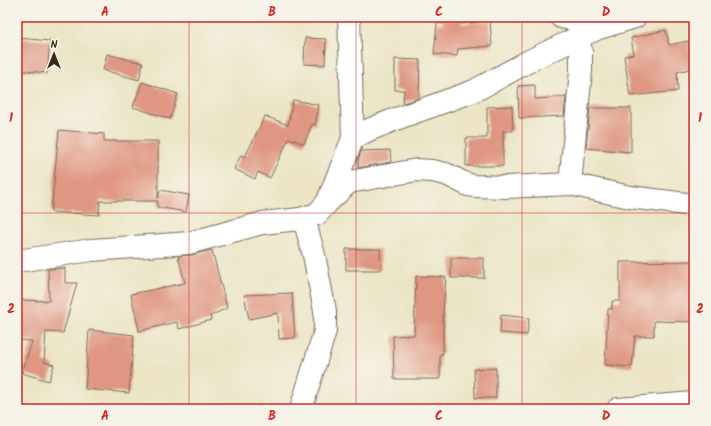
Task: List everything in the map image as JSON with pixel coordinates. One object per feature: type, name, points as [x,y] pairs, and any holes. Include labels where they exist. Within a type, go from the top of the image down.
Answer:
[{"type":"street","points":[[327,203],[353,138],[349,17]]},
{"type":"street","points":[[562,17],[591,23],[596,29]]},
{"type":"street","points":[[353,138],[390,121],[474,91],[531,60],[576,38],[596,29],[635,17]]},
{"type":"street","points":[[570,184],[582,71],[581,50],[576,38]]},
{"type":"street","points":[[17,260],[92,250],[189,243],[262,223],[300,219],[317,214],[349,182],[417,170],[446,174],[468,185],[475,186],[506,187],[570,184],[630,197],[694,205]]},
{"type":"street","points":[[300,219],[306,226],[312,248],[324,311],[324,331],[301,409]]},
{"type":"street","points":[[618,409],[694,403]]},
{"type":"building","points":[[443,17],[462,17],[461,24],[490,21],[492,46],[458,49],[457,56],[434,54],[437,23],[443,24]]},
{"type":"building","points":[[666,30],[669,45],[688,41],[694,68],[677,72],[678,91],[630,96],[624,56],[634,54],[631,38]]},
{"type":"building","points":[[19,38],[50,41],[47,73],[17,70]]},
{"type":"building","points":[[305,38],[326,39],[325,65],[304,64]]},
{"type":"building","points":[[107,54],[143,63],[139,80],[103,70]]},
{"type":"building","points":[[395,59],[420,60],[419,98],[403,103],[404,90],[395,90]]},
{"type":"building","points":[[142,82],[178,94],[170,119],[133,107]]},
{"type":"building","points":[[535,85],[535,99],[566,97],[564,116],[519,118],[518,86]]},
{"type":"building","points":[[293,100],[319,105],[315,125],[312,124],[304,144],[289,138],[270,178],[258,172],[255,179],[234,169],[241,155],[245,157],[265,116],[288,125]]},
{"type":"building","points":[[512,106],[513,131],[503,131],[503,166],[466,166],[466,138],[487,138],[487,107]]},
{"type":"building","points":[[590,108],[631,108],[631,152],[586,148]]},
{"type":"building","points":[[59,130],[104,134],[104,141],[158,141],[158,198],[160,190],[189,195],[186,212],[157,207],[158,201],[100,201],[99,215],[51,212]]},
{"type":"building","points":[[390,150],[391,162],[358,168],[358,160],[361,151]]},
{"type":"building","points":[[346,249],[380,249],[381,270],[346,270]]},
{"type":"building","points":[[212,250],[227,308],[210,316],[211,320],[179,329],[177,322],[139,331],[131,294],[185,283],[178,256],[192,255]]},
{"type":"building","points":[[451,258],[484,258],[484,278],[451,278]]},
{"type":"building","points":[[694,261],[694,322],[654,321],[654,336],[635,336],[632,367],[605,365],[608,309],[612,309],[612,301],[620,301],[620,262]]},
{"type":"building","points":[[65,268],[65,283],[77,283],[63,333],[46,332],[44,362],[54,365],[49,381],[22,373],[32,341],[17,340],[17,300],[49,301],[48,269]]},
{"type":"building","points":[[416,276],[446,277],[443,311],[443,354],[440,354],[440,379],[394,379],[393,336],[414,335]]},
{"type":"building","points":[[292,293],[295,338],[279,339],[278,313],[249,319],[244,295]]},
{"type":"building","points":[[501,315],[529,318],[527,335],[500,333]]},
{"type":"building","points":[[89,330],[134,335],[129,393],[85,389]]},
{"type":"building","points":[[496,368],[496,398],[475,398],[474,369]]}]
